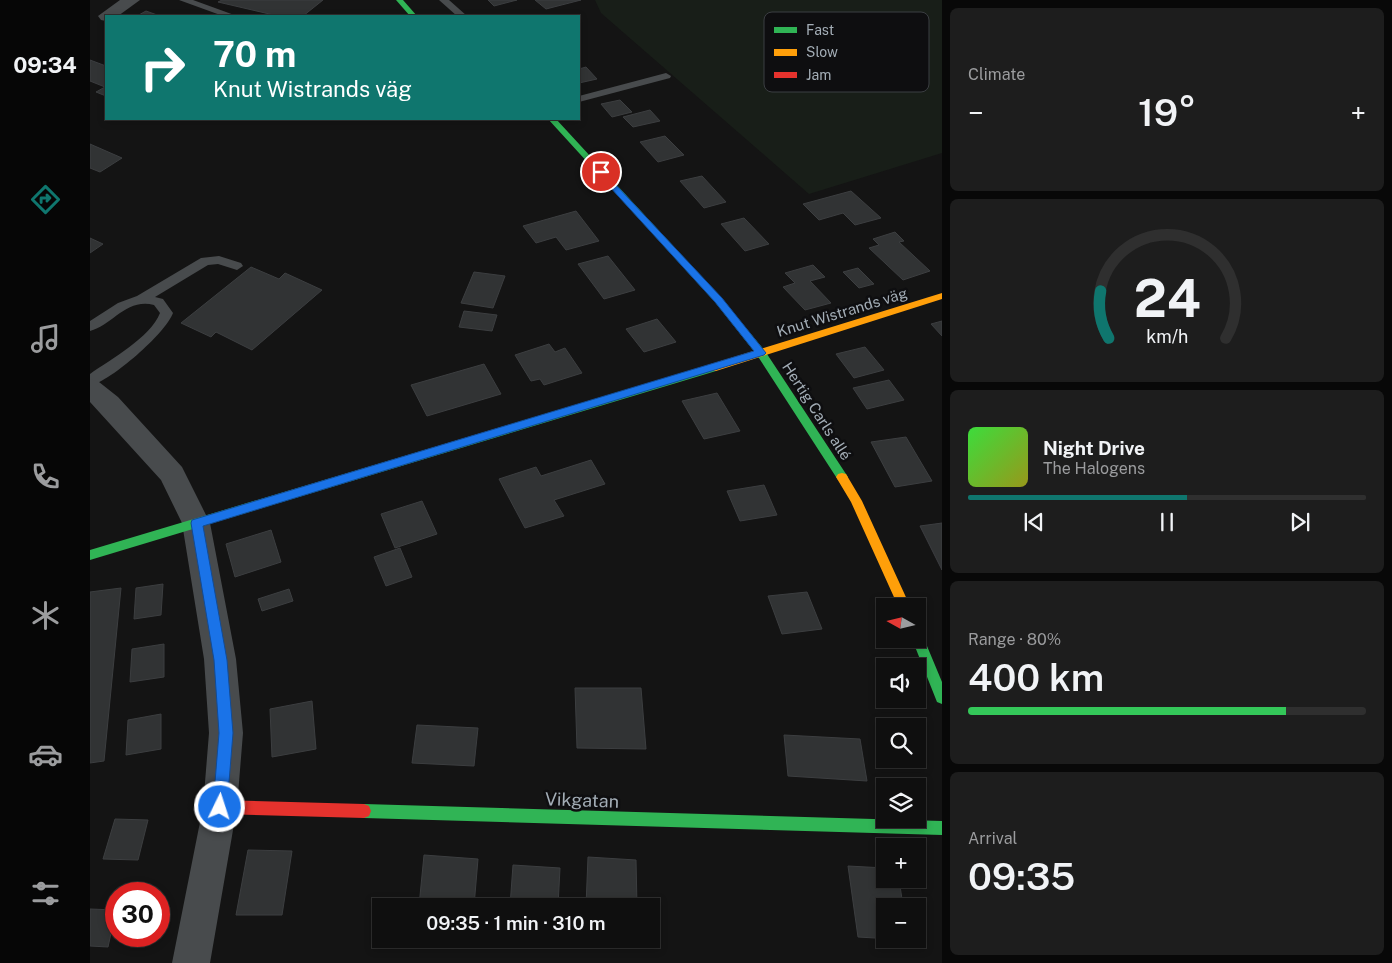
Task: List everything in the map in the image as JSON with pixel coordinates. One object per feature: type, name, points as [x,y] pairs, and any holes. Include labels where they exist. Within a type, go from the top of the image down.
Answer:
[{"type":"street","points":[[110,15],[132,0]]},
{"type":"street","points":[[399,0],[413,15]]},
{"type":"street","points":[[90,28],[105,18]]},
{"type":"street","name":"Hertig Carls allé","points":[[553,120],[718,300],[761,353],[828,452],[856,501],[900,598]]},
{"type":"street","name":"Knut Wistrands väg","points":[[90,555],[761,353],[942,296]]},
{"type":"street","points":[[90,388],[109,404],[172,474],[196,523],[220,660],[226,733],[220,807],[190,963]]},
{"type":"street","points":[[922,648],[942,698]]},
{"type":"street","name":"Vikgatan","points":[[220,807],[942,828]]},
{"type":"lane","points":[[184,0],[229,15]]},
{"type":"lane","points":[[444,0],[461,15]]},
{"type":"lane","points":[[580,99],[666,76]]},
{"type":"lane","points":[[90,326],[124,304],[142,299],[205,261],[219,260],[238,266]]},
{"type":"lane","points":[[90,380],[138,345],[165,321],[167,313],[162,304],[142,299]]},
{"type":"shaded area","points":[[595,0],[942,0],[942,153],[809,194],[601,13]]},
{"type":"building","points":[[222,0],[323,0],[304,15],[274,15],[218,2]]},
{"type":"building","points":[[488,0],[517,0],[494,6]]},
{"type":"building","points":[[535,0],[581,0],[546,9]]},
{"type":"building","points":[[146,11],[157,15],[139,15]]},
{"type":"building","points":[[90,60],[105,66],[105,87],[90,81]]},
{"type":"building","points":[[586,67],[597,79],[580,83],[580,69]]},
{"type":"building","points":[[105,87],[105,96],[96,92]]},
{"type":"building","points":[[620,100],[632,112],[612,117],[601,104]]},
{"type":"building","points":[[650,110],[660,121],[633,127],[623,117]]},
{"type":"building","points":[[665,136],[684,155],[658,162],[640,142]]},
{"type":"building","points":[[90,144],[122,158],[100,172],[90,168]]},
{"type":"building","points":[[702,176],[726,202],[704,208],[680,181]]},
{"type":"building","points":[[851,191],[881,218],[855,225],[843,213],[819,220],[803,204]]},
{"type":"building","points":[[576,211],[599,241],[566,250],[556,237],[536,243],[523,226]]},
{"type":"building","points":[[744,218],[769,244],[745,251],[721,224]]},
{"type":"building","points":[[895,232],[904,241],[899,242],[930,271],[903,280],[869,248],[879,245],[873,239]]},
{"type":"building","points":[[90,238],[103,244],[90,253]]},
{"type":"building","points":[[608,256],[635,290],[604,299],[578,264]]},
{"type":"building","points":[[813,265],[825,277],[810,281],[831,303],[805,310],[783,287],[795,283],[785,273]]},
{"type":"building","points":[[251,267],[279,279],[285,273],[322,290],[252,350],[216,332],[211,337],[181,323]]},
{"type":"building","points":[[858,268],[874,284],[859,288],[843,272]]},
{"type":"building","points":[[474,272],[505,276],[493,308],[461,303]]},
{"type":"building","points":[[464,311],[497,315],[492,331],[459,327]]},
{"type":"building","points":[[657,319],[676,342],[644,352],[626,329]]},
{"type":"building","points":[[942,321],[942,336],[931,324]]},
{"type":"building","points":[[549,344],[555,352],[565,348],[582,373],[544,385],[540,379],[531,381],[515,355]]},
{"type":"building","points":[[865,347],[884,370],[854,378],[836,354]]},
{"type":"building","points":[[484,364],[501,394],[427,416],[411,385]]},
{"type":"building","points":[[889,380],[904,400],[867,409],[853,388]]},
{"type":"building","points":[[717,393],[740,431],[704,439],[682,401]]},
{"type":"building","points":[[906,437],[932,481],[895,487],[871,442]]},
{"type":"building","points":[[591,460],[605,484],[554,500],[564,516],[525,528],[499,479],[536,467],[541,476]]},
{"type":"building","points":[[764,485],[777,515],[740,521],[727,491]]},
{"type":"building","points":[[422,501],[437,534],[395,548],[381,514]]},
{"type":"building","points":[[942,523],[942,570],[920,526]]},
{"type":"building","points":[[271,530],[281,562],[235,577],[226,544]]},
{"type":"building","points":[[400,548],[412,577],[386,586],[374,557]]},
{"type":"building","points":[[163,584],[161,615],[134,619],[136,588]]},
{"type":"building","points":[[121,588],[104,761],[90,763],[90,592]]},
{"type":"building","points":[[289,589],[293,601],[262,611],[258,599]]},
{"type":"building","points":[[807,592],[822,629],[782,634],[768,596]]},
{"type":"building","points":[[164,644],[164,677],[130,682],[132,649]]},
{"type":"building","points":[[575,688],[641,688],[646,749],[577,748]]},
{"type":"building","points":[[312,701],[316,749],[272,757],[270,709]]},
{"type":"building","points":[[161,714],[161,749],[126,755],[128,720]]},
{"type":"building","points":[[417,725],[478,728],[474,766],[412,763]]},
{"type":"building","points":[[784,735],[860,739],[867,781],[788,776]]},
{"type":"building","points":[[115,819],[148,820],[138,860],[103,859]]},
{"type":"building","points":[[248,850],[292,851],[282,915],[236,915]]},
{"type":"building","points":[[424,855],[478,859],[475,898],[420,898]]},
{"type":"building","points":[[588,857],[636,860],[637,898],[586,898]]},
{"type":"building","points":[[513,865],[560,868],[558,898],[511,898]]},
{"type":"building","points":[[848,866],[876,868],[876,888],[900,888],[902,898],[876,898],[876,938],[858,937]]},
{"type":"building","points":[[90,909],[105,910],[105,947],[90,946]]},
{"type":"traffic: fast","points":[[399,0],[413,15]]},
{"type":"traffic: fast","points":[[553,120],[718,300],[761,353],[842,477]]},
{"type":"traffic: fast","points":[[90,555],[712,368]]},
{"type":"traffic: fast","points":[[922,648],[942,698]]},
{"type":"traffic: fast","points":[[364,811],[942,828]]},
{"type":"traffic: slow","points":[[712,368],[942,296]]},
{"type":"traffic: slow","points":[[842,477],[856,501],[900,598]]},
{"type":"traffic: jam","points":[[220,807],[364,811]]},
{"type":"route","points":[[220,807],[226,733],[220,660],[196,523],[761,353],[718,300],[601,172]]}]
